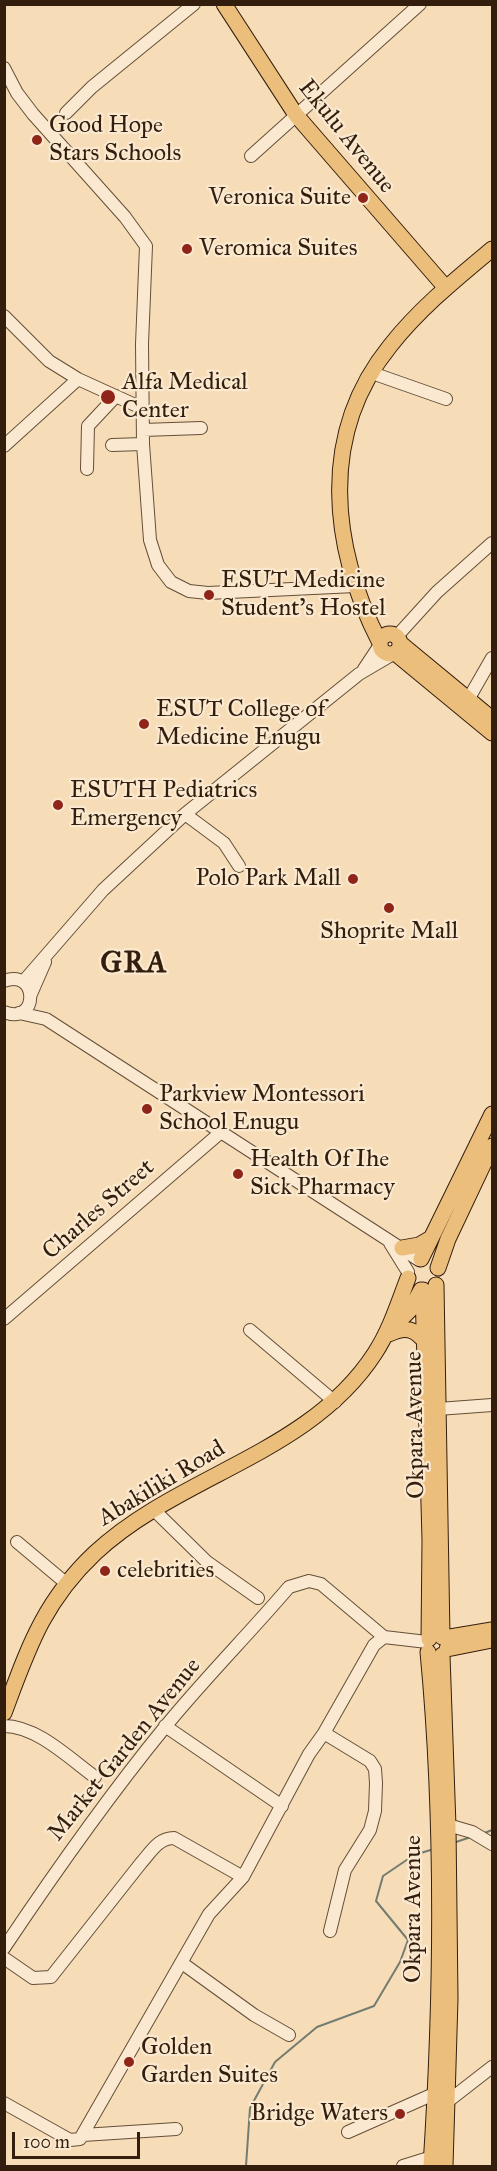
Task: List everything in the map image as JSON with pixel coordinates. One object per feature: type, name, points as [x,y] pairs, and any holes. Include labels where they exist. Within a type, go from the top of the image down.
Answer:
[{"type":"main road","name":"Ekulu Avenue","points":[[224,4],[296,116],[446,288]]},
{"type":"main road","points":[[492,249],[446,288],[389,347],[372,373],[351,418],[339,477],[341,531],[355,586],[368,613],[391,644],[432,677],[492,733]]},
{"type":"main road","points":[[432,677],[469,698],[492,719]]},
{"type":"main road","points":[[387,1333],[412,1264],[420,1259],[492,1114]]},
{"type":"main road","points":[[387,1333],[440,1278],[438,1268],[448,1239],[492,1146]]},
{"type":"main road","points":[[402,1248],[419,1245],[430,1238]]},
{"type":"main road","points":[[420,1259],[430,1260],[438,1268]]},
{"type":"main road","points":[[408,1275],[412,1285],[427,1289]]},
{"type":"main road","name":"Okpara Avenue","points":[[427,1289],[426,1343],[433,1444],[437,1645],[450,2000],[440,2117],[439,2162]]},
{"type":"main road","name":"Okpara Avenue","points":[[427,1289],[438,1409],[433,1444]]},
{"type":"main road","points":[[387,1333],[398,1329],[409,1329],[416,1332],[426,1343]]},
{"type":"main road","name":"Abakiliki Road","points":[[4,1713],[33,1634],[67,1584],[105,1545],[154,1511],[298,1429],[335,1402],[365,1368],[387,1333]]},
{"type":"main road","points":[[437,1645],[492,1630]]},
{"type":"main road","points":[[437,1645],[492,1640]]},
{"type":"street","points":[[66,113],[92,87],[194,4]]},
{"type":"street","points":[[251,156],[420,4]]},
{"type":"street","points":[[4,68],[17,93],[33,114],[125,217],[146,246],[142,344],[143,444],[150,540],[158,565],[171,582],[189,591],[208,593],[355,586]]},
{"type":"street","points":[[4,315],[41,355],[78,379],[144,409]]},
{"type":"street","points":[[372,373],[446,399]]},
{"type":"street","points":[[4,446],[78,379]]},
{"type":"street","points":[[87,469],[88,426],[116,396]]},
{"type":"street","points":[[143,429],[201,428]]},
{"type":"street","points":[[112,446],[143,444]]},
{"type":"street","points":[[23,982],[49,956],[103,890],[185,814],[359,674],[391,644],[443,586],[492,543]]},
{"type":"street","points":[[469,698],[492,658]]},
{"type":"street","points":[[185,814],[224,843],[239,866]]},
{"type":"street","points":[[19,1013],[28,1006],[49,956]]},
{"type":"street","points":[[4,981],[14,979],[23,982],[46,1020]]},
{"type":"street","points":[[4,1012],[19,1013],[46,1020],[420,1259]]},
{"type":"street","name":"Charles Street","points":[[4,1319],[220,1133]]},
{"type":"street","points":[[388,1239],[408,1275]]},
{"type":"street","points":[[250,1330],[335,1402]]},
{"type":"street","points":[[438,1409],[492,1405]]},
{"type":"street","points":[[154,1511],[207,1562],[258,1598]]},
{"type":"street","points":[[17,1542],[67,1584]]},
{"type":"street","name":"Market Garden Avenue","points":[[4,1948],[77,1840],[165,1726],[288,1587],[309,1581],[321,1584],[384,1637]]},
{"type":"street","points":[[80,2138],[209,1914],[243,1877],[309,1754],[324,1733],[371,1649],[384,1637],[437,1645]]},
{"type":"street","points":[[4,1726],[20,1729],[45,1741],[95,1777]]},
{"type":"street","points":[[165,1726],[282,1806]]},
{"type":"street","points":[[324,1733],[370,1761],[375,1769],[376,1784],[375,1811],[370,1830],[345,1870],[330,1931]]},
{"type":"street","points":[[443,1839],[482,1837]]},
{"type":"street","points":[[4,1958],[33,1978],[51,1977],[141,1863],[157,1845],[168,1838],[174,1838],[243,1877]]},
{"type":"street","points":[[182,1963],[254,2015],[289,2035]]},
{"type":"street","points":[[348,2132],[442,2098],[492,2067]]},
{"type":"street","points":[[4,2103],[70,2140],[176,2129]]},
{"type":"street","points":[[403,2166],[439,2162]]},
{"type":"waterway","points":[[482,1834],[492,1830]]},
{"type":"waterway","points":[[453,1843],[471,1837]]},
{"type":"waterway","points":[[246,2166],[250,2108],[275,2062],[317,2027],[374,2006],[400,1962],[408,1940],[376,1901],[383,1876],[414,1855],[434,1849]]},
{"type":"place","name":"Good Hope Stars Schools","points":[[37,140]]},
{"type":"place","name":"Veronica Suite","points":[[363,198]]},
{"type":"place","name":"Veromica Suites","points":[[187,249]]},
{"type":"place","name":"Alfa Medical Center","points":[[108,397]]},
{"type":"place","name":"ESUT Medicine Student's Hostel","points":[[209,595]]},
{"type":"place","name":"ESUT College of Medicine Enugu","points":[[144,724]]},
{"type":"place","name":"ESUTH Pediatrics Emergency","points":[[58,805]]},
{"type":"place","name":"Polo Park Mall","points":[[353,879]]},
{"type":"place","name":"Shoprite Mall","points":[[389,908]]},
{"type":"place","name":"Parkview Montessori School Enugu","points":[[147,1109]]},
{"type":"place","name":"Health Of Ihe Sick Pharmacy","points":[[238,1174]]},
{"type":"place","name":"celebrities","points":[[105,1571]]},
{"type":"place","name":"Golden Garden Suites","points":[[129,2062]]},
{"type":"place","name":"Bridge Waters","points":[[400,2114]]},
{"type":"district","name":"GRA","points":[[134,965]]}]
